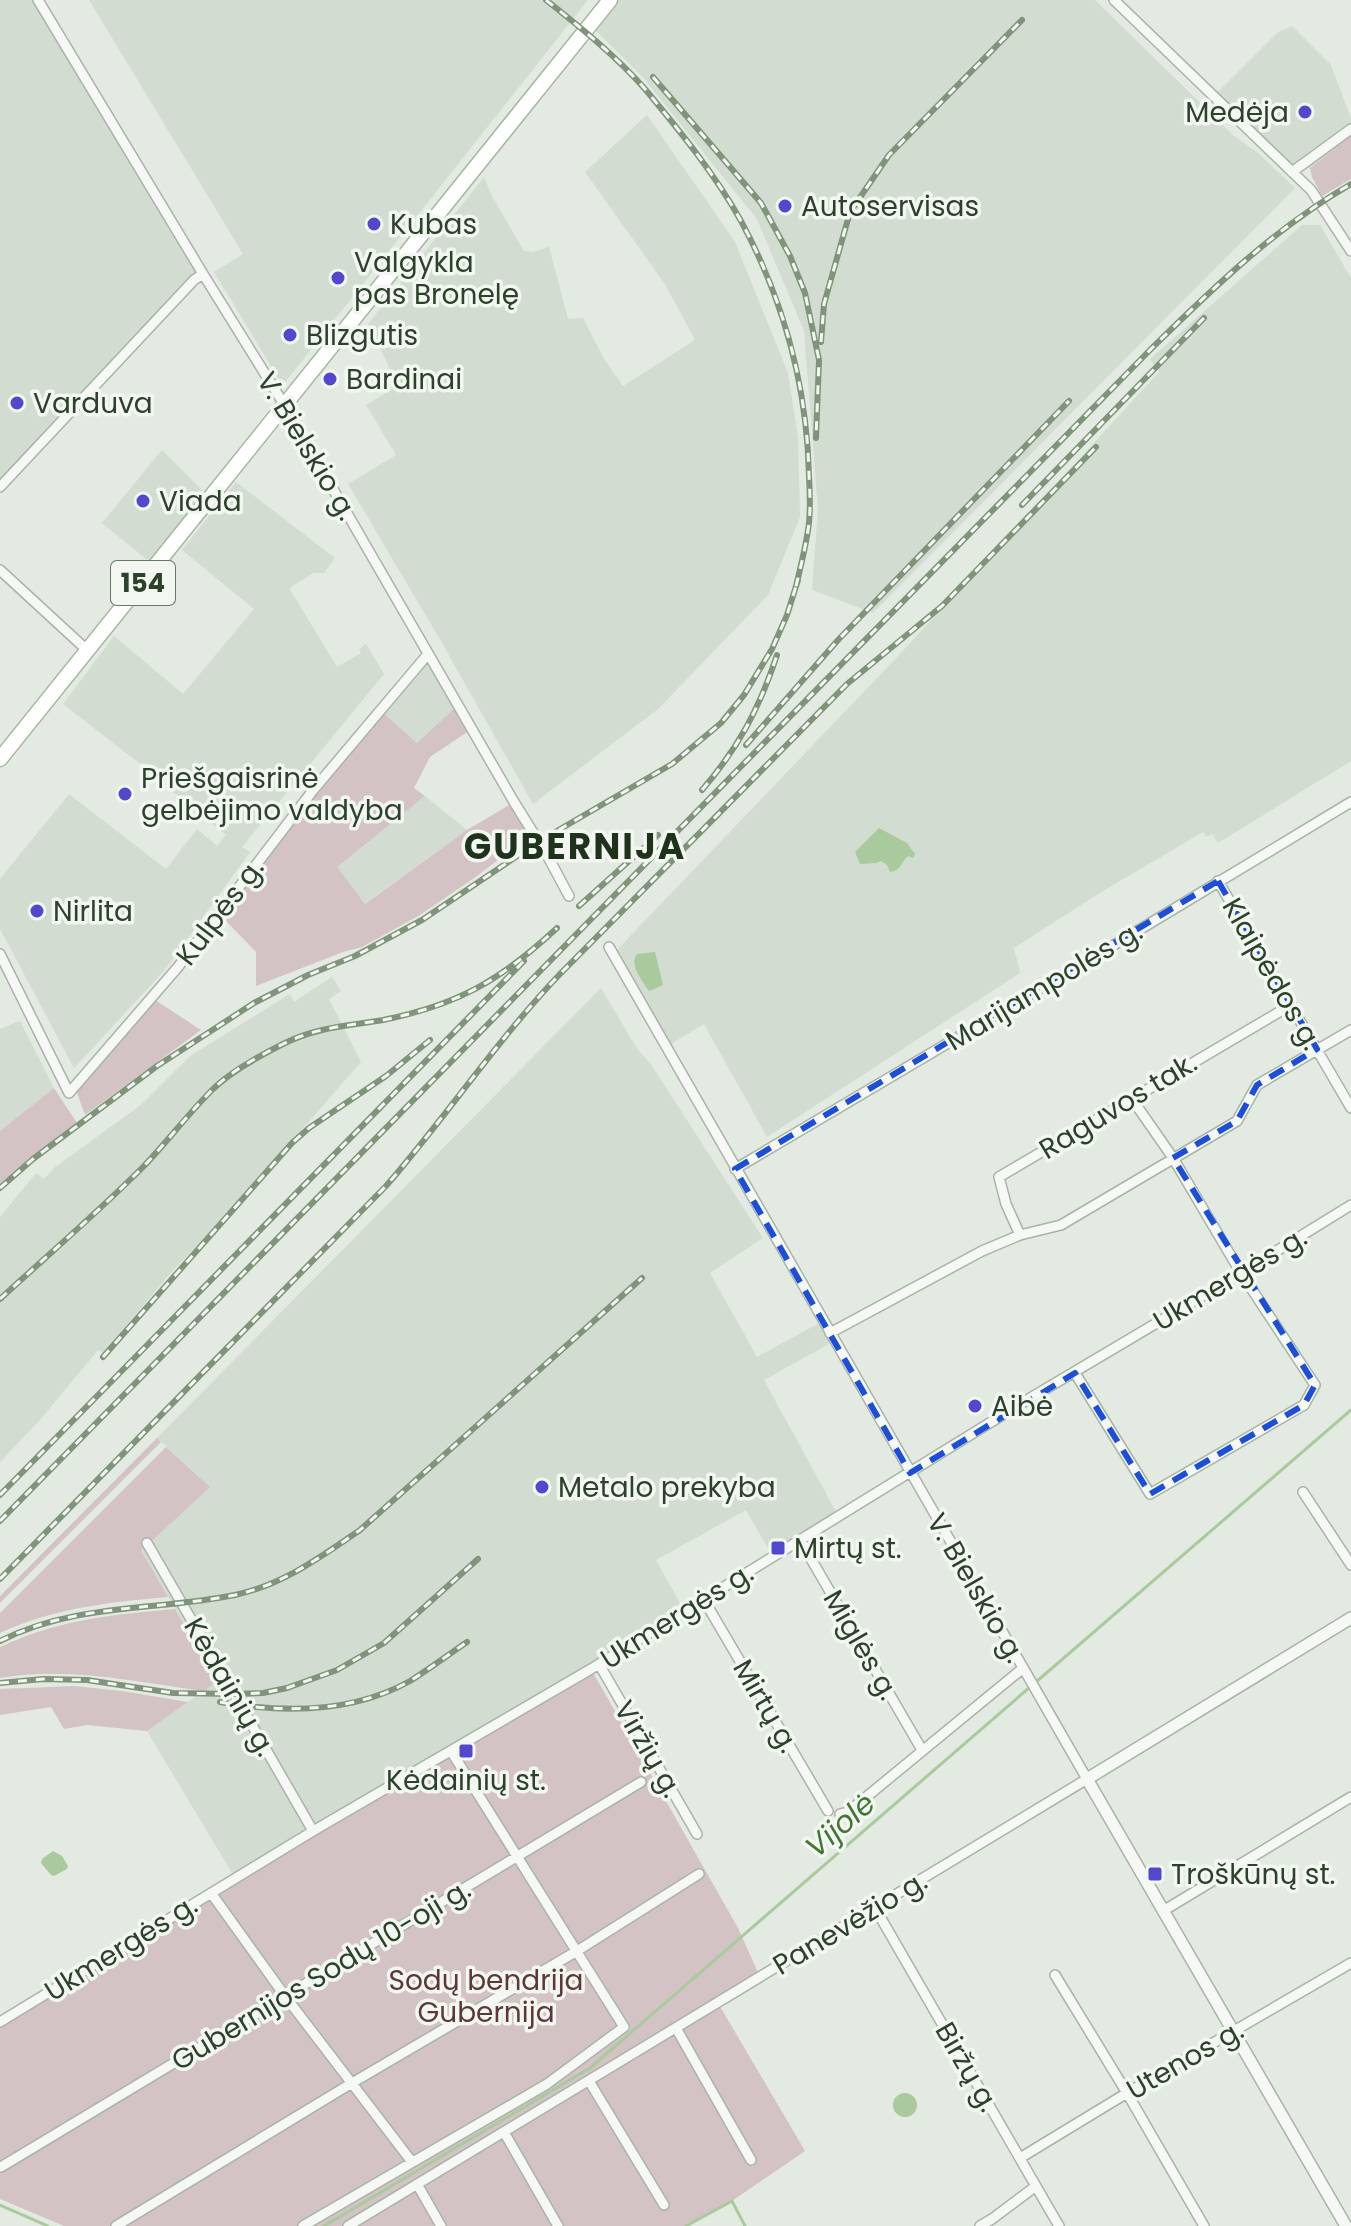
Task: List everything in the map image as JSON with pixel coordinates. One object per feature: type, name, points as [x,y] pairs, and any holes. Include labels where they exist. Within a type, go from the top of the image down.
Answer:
[{"type":"main road","name":"154","points":[[0,759],[610,0]]},
{"type":"street","name":"V. Bielskio g.","points":[[38,0],[285,406],[569,896]]},
{"type":"street","points":[[1114,0],[1311,190],[1351,251]]},
{"type":"street","points":[[1292,172],[1351,129]]},
{"type":"street","points":[[0,487],[203,274]]},
{"type":"street","points":[[0,570],[88,651]]},
{"type":"street","name":"Kulpės g.","points":[[0,954],[69,1093],[178,967],[314,789],[428,654]]},
{"type":"street","name":"Marijampolės g.","points":[[735,1169],[1351,802]]},
{"type":"street","name":"Klaipėdos g.","points":[[1218,881],[1351,1108]]},
{"type":"street","name":"V. Bielskio g.","points":[[609,947],[1034,1690],[1346,2226]]},
{"type":"street","name":"Raguvos tak.","points":[[1020,1235],[1006,1204],[999,1177],[1291,1005]]},
{"type":"street","points":[[830,1333],[982,1251],[1020,1235],[1061,1225],[1237,1121],[1257,1085],[1351,1030]]},
{"type":"street","points":[[1075,1373],[1150,1494],[1304,1405],[1315,1385],[1241,1273],[1173,1158],[1132,1099]]},
{"type":"street","name":"Ukmergės g.","points":[[0,2022],[313,1831],[599,1664],[1017,1406],[1351,1205]]},
{"type":"street","points":[[1303,1492],[1351,1565]]},
{"type":"street","name":"Miglės g.","points":[[800,1540],[922,1750]]},
{"type":"street","name":"Kėdainių g.","points":[[147,1543],[313,1831]]},
{"type":"street","name":"Mirtų g.","points":[[704,1600],[828,1811]]},
{"type":"street","name":"Panevėžio g.","points":[[348,2226],[1351,1618]]},
{"type":"street","name":"Viržių g.","points":[[599,1664],[697,1834]]},
{"type":"street","points":[[844,1813],[1022,1669]]},
{"type":"street","points":[[303,2226],[547,2084],[624,2027],[451,1751]]},
{"type":"street","name":"Gubernijos Sodų 10-oji g.","points":[[1,2167],[641,1782]]},
{"type":"street","points":[[1163,1911],[1351,1797]]},
{"type":"street","points":[[116,2226],[577,1951],[699,1874]]},
{"type":"street","points":[[211,1893],[412,2162]]},
{"type":"street","name":"Biržų g.","points":[[875,1908],[1059,2226]]},
{"type":"street","name":"Utenos g.","points":[[1020,2158],[1351,1963]]},
{"type":"street","points":[[1055,1975],[1204,2226]]},
{"type":"street","points":[[676,2028],[751,2160]]},
{"type":"street","points":[[589,2081],[664,2205]]},
{"type":"street","points":[[504,2132],[558,2226]]},
{"type":"street","points":[[417,2184],[441,2226]]},
{"type":"street","points":[[980,2226],[1036,2186]]},
{"type":"highlighted area","points":[[1218,881],[1317,1049],[1257,1085],[1237,1121],[1173,1158],[1315,1385],[1304,1405],[1150,1494],[1075,1373],[910,1473],[735,1169]]},
{"type":"shaded area","points":[[0,0],[38,0],[203,274],[0,487]]},
{"type":"shaded area","points":[[89,0],[588,0],[286,381],[280,381],[214,272],[243,254]]},
{"type":"shaded area","points":[[619,0],[1095,0],[1233,135],[1258,153],[1295,188],[873,613],[812,590],[818,509],[804,331],[757,219],[641,75],[595,30]]},
{"type":"shaded area","points":[[1292,26],[1331,65],[1351,118],[1351,136],[1310,168],[1290,164],[1217,93],[1278,32]]},
{"type":"shaded area","points":[[647,115],[735,242],[788,373],[798,437],[800,517],[768,595],[658,709],[533,804],[348,484],[396,455],[366,405],[391,390],[396,381],[368,324],[484,177],[524,251],[533,252],[549,247],[568,319],[583,318],[604,359],[623,386],[695,340],[665,284],[585,172]]},
{"type":"shaded area","points":[[1302,225],[1320,225],[1351,278],[1351,761],[1218,843],[1212,834],[1206,837],[1203,832],[1014,948],[1020,973],[767,1137],[704,1024],[666,1047],[613,954],[900,654],[1159,372],[1150,359]]},
{"type":"shaded area","points":[[162,450],[210,498],[156,567],[102,523]]},
{"type":"shaded area","points":[[236,482],[335,558],[324,573],[314,573],[289,588],[337,667],[361,653],[359,649],[366,644],[384,674],[242,847],[250,852],[164,971],[74,1068],[0,929],[0,879],[69,794],[166,869],[197,829],[217,846],[226,835],[171,790],[174,786],[149,764],[139,763],[63,704],[114,636],[183,694],[254,609],[182,550]]},
{"type":"shaded area","points":[[428,654],[458,705],[417,743],[380,710]]},
{"type":"shaded area","points":[[425,796],[467,830],[364,904],[336,867]]},
{"type":"shaded area","points":[[879,828],[907,843],[915,854],[913,858],[908,856],[894,871],[890,872],[881,861],[860,864],[855,852]]},
{"type":"shaded area","points":[[655,952],[663,985],[649,991],[637,973],[635,959],[637,954]]},
{"type":"shaded area","points":[[332,977],[341,991],[329,999],[361,1062],[217,1227],[174,1269],[103,1353],[98,1350],[0,1462],[0,1217],[36,1173],[44,1179],[54,1168],[142,1104],[190,1056],[290,994],[294,1002]]},
{"type":"shaded area","points":[[601,988],[636,1047],[652,1066],[763,1238],[710,1273],[757,1357],[823,1321],[834,1341],[764,1380],[839,1517],[773,1557],[746,1510],[656,1560],[685,1612],[235,1878],[147,1731],[219,1680],[140,1551],[210,1487],[157,1438]]},
{"type":"shaded area","points":[[20,1021],[54,1088],[0,1131],[0,1029]]},
{"type":"shaded area","points":[[53,1851],[62,1856],[68,1866],[54,1876],[41,1863]]},
{"type":"shaded area","points":[[905,2093],[913,2097],[917,2105],[913,2113],[905,2117],[897,2113],[893,2105],[897,2097]]},
{"type":"green space","points":[[1351,136],[1351,179],[1322,196],[1310,168]]},
{"type":"green space","points":[[458,705],[472,729],[430,757],[414,788],[425,796],[337,867],[365,904],[467,830],[514,802],[533,833],[420,915],[362,947],[256,986],[256,952],[222,917],[222,907],[380,710],[417,743]]},
{"type":"green space","points":[[155,1000],[201,1030],[85,1115],[76,1090]]},
{"type":"green space","points":[[54,1088],[77,1123],[0,1184],[0,1131]]},
{"type":"green space","points":[[157,1438],[161,1442],[0,1603],[0,1596]]},
{"type":"green space","points":[[166,1447],[210,1487],[141,1551],[168,1597],[62,1612],[0,1633],[0,1613]]},
{"type":"green space","points":[[175,1609],[219,1680],[204,1691],[77,1674],[0,1678],[0,1647],[22,1638],[86,1620]]},
{"type":"green space","name":"Sodų bendrija Gubernija","points":[[591,1669],[738,1928],[760,1977],[718,2003],[805,2151],[732,2201],[686,2226],[64,2226],[0,2199],[0,2022]]},
{"type":"green space","points":[[74,1686],[188,1702],[147,1731],[87,1725],[64,1729],[51,1707],[0,1715],[0,1689]]},
{"type":"waterway","name":"Vijolė","points":[[1036,1682],[1351,1410]]},
{"type":"waterway","name":"Vijolė","points":[[324,2226],[590,2068],[1030,1687]]},
{"type":"waterway","points":[[686,2226],[732,2201],[745,2226]]},
{"type":"waterway","name":"Vijolė","points":[[0,2205],[48,2226]]},
{"type":"railway","points":[[546,0],[585,31],[645,89],[708,169],[756,251],[781,313],[804,409],[810,517],[795,590]]},
{"type":"railway","points":[[821,342],[824,304],[850,212],[889,155],[1022,20]]},
{"type":"railway","points":[[653,77],[761,203],[790,256],[805,293],[819,360],[816,438]]},
{"type":"railway","points":[[0,1521],[1151,349],[1271,239],[1351,184]]},
{"type":"railway","points":[[1022,505],[1204,318]]},
{"type":"railway","points":[[746,745],[838,640],[1069,401]]},
{"type":"railway","points":[[0,1579],[386,1186],[515,1025],[560,974],[847,684],[942,606],[1096,447]]},
{"type":"railway","points":[[0,1188],[33,1159],[157,1066],[254,1003],[308,975],[355,956],[422,920],[538,842],[672,764],[721,723],[744,695],[772,649],[798,580]]},
{"type":"railway","points":[[702,790],[747,727],[777,655]]},
{"type":"railway","points":[[579,906],[658,835]]},
{"type":"railway","points":[[0,1299],[126,1184],[212,1090],[236,1070],[295,1038],[410,1014],[456,998],[497,976],[557,928]]},
{"type":"railway","points":[[0,1495],[524,961]]},
{"type":"railway","points":[[103,1357],[292,1143],[386,1076],[430,1040]]},
{"type":"railway","points":[[0,1641],[28,1629],[86,1614],[235,1595],[269,1584],[300,1569],[360,1530],[642,1278]]},
{"type":"railway","points":[[0,1683],[43,1679],[87,1680],[173,1693],[263,1693],[287,1688],[337,1670],[384,1643],[478,1559]]},
{"type":"railway","points":[[220,1702],[292,1709],[341,1705],[388,1692],[410,1681],[467,1642]]},
{"type":"place","name":"Medėja","points":[[1305,112]]},
{"type":"place","name":"Autoservisas","points":[[785,206]]},
{"type":"place","name":"Kubas","points":[[374,224]]},
{"type":"place","name":"Valgykla pas Bronelę","points":[[338,278]]},
{"type":"place","name":"Blizgutis","points":[[290,335]]},
{"type":"place","name":"Bardinai","points":[[330,379]]},
{"type":"place","name":"Varduva","points":[[17,403]]},
{"type":"place","name":"Viada","points":[[143,501]]},
{"type":"place","name":"Priešgaisrinė gelbėjimo valdyba","points":[[125,794]]},
{"type":"place","name":"Nirlita","points":[[37,911]]},
{"type":"place","name":"Aibė","points":[[975,1406]]},
{"type":"place","name":"Metalo prekyba","points":[[542,1487]]},
{"type":"place","name":"Mirtų st.","points":[[778,1548]]},
{"type":"place","name":"Kėdainių st.","points":[[466,1751]]},
{"type":"place","name":"Troškūnų st.","points":[[1155,1874]]},
{"type":"district","name":"GUBERNIJA","points":[[575,846]]}]
